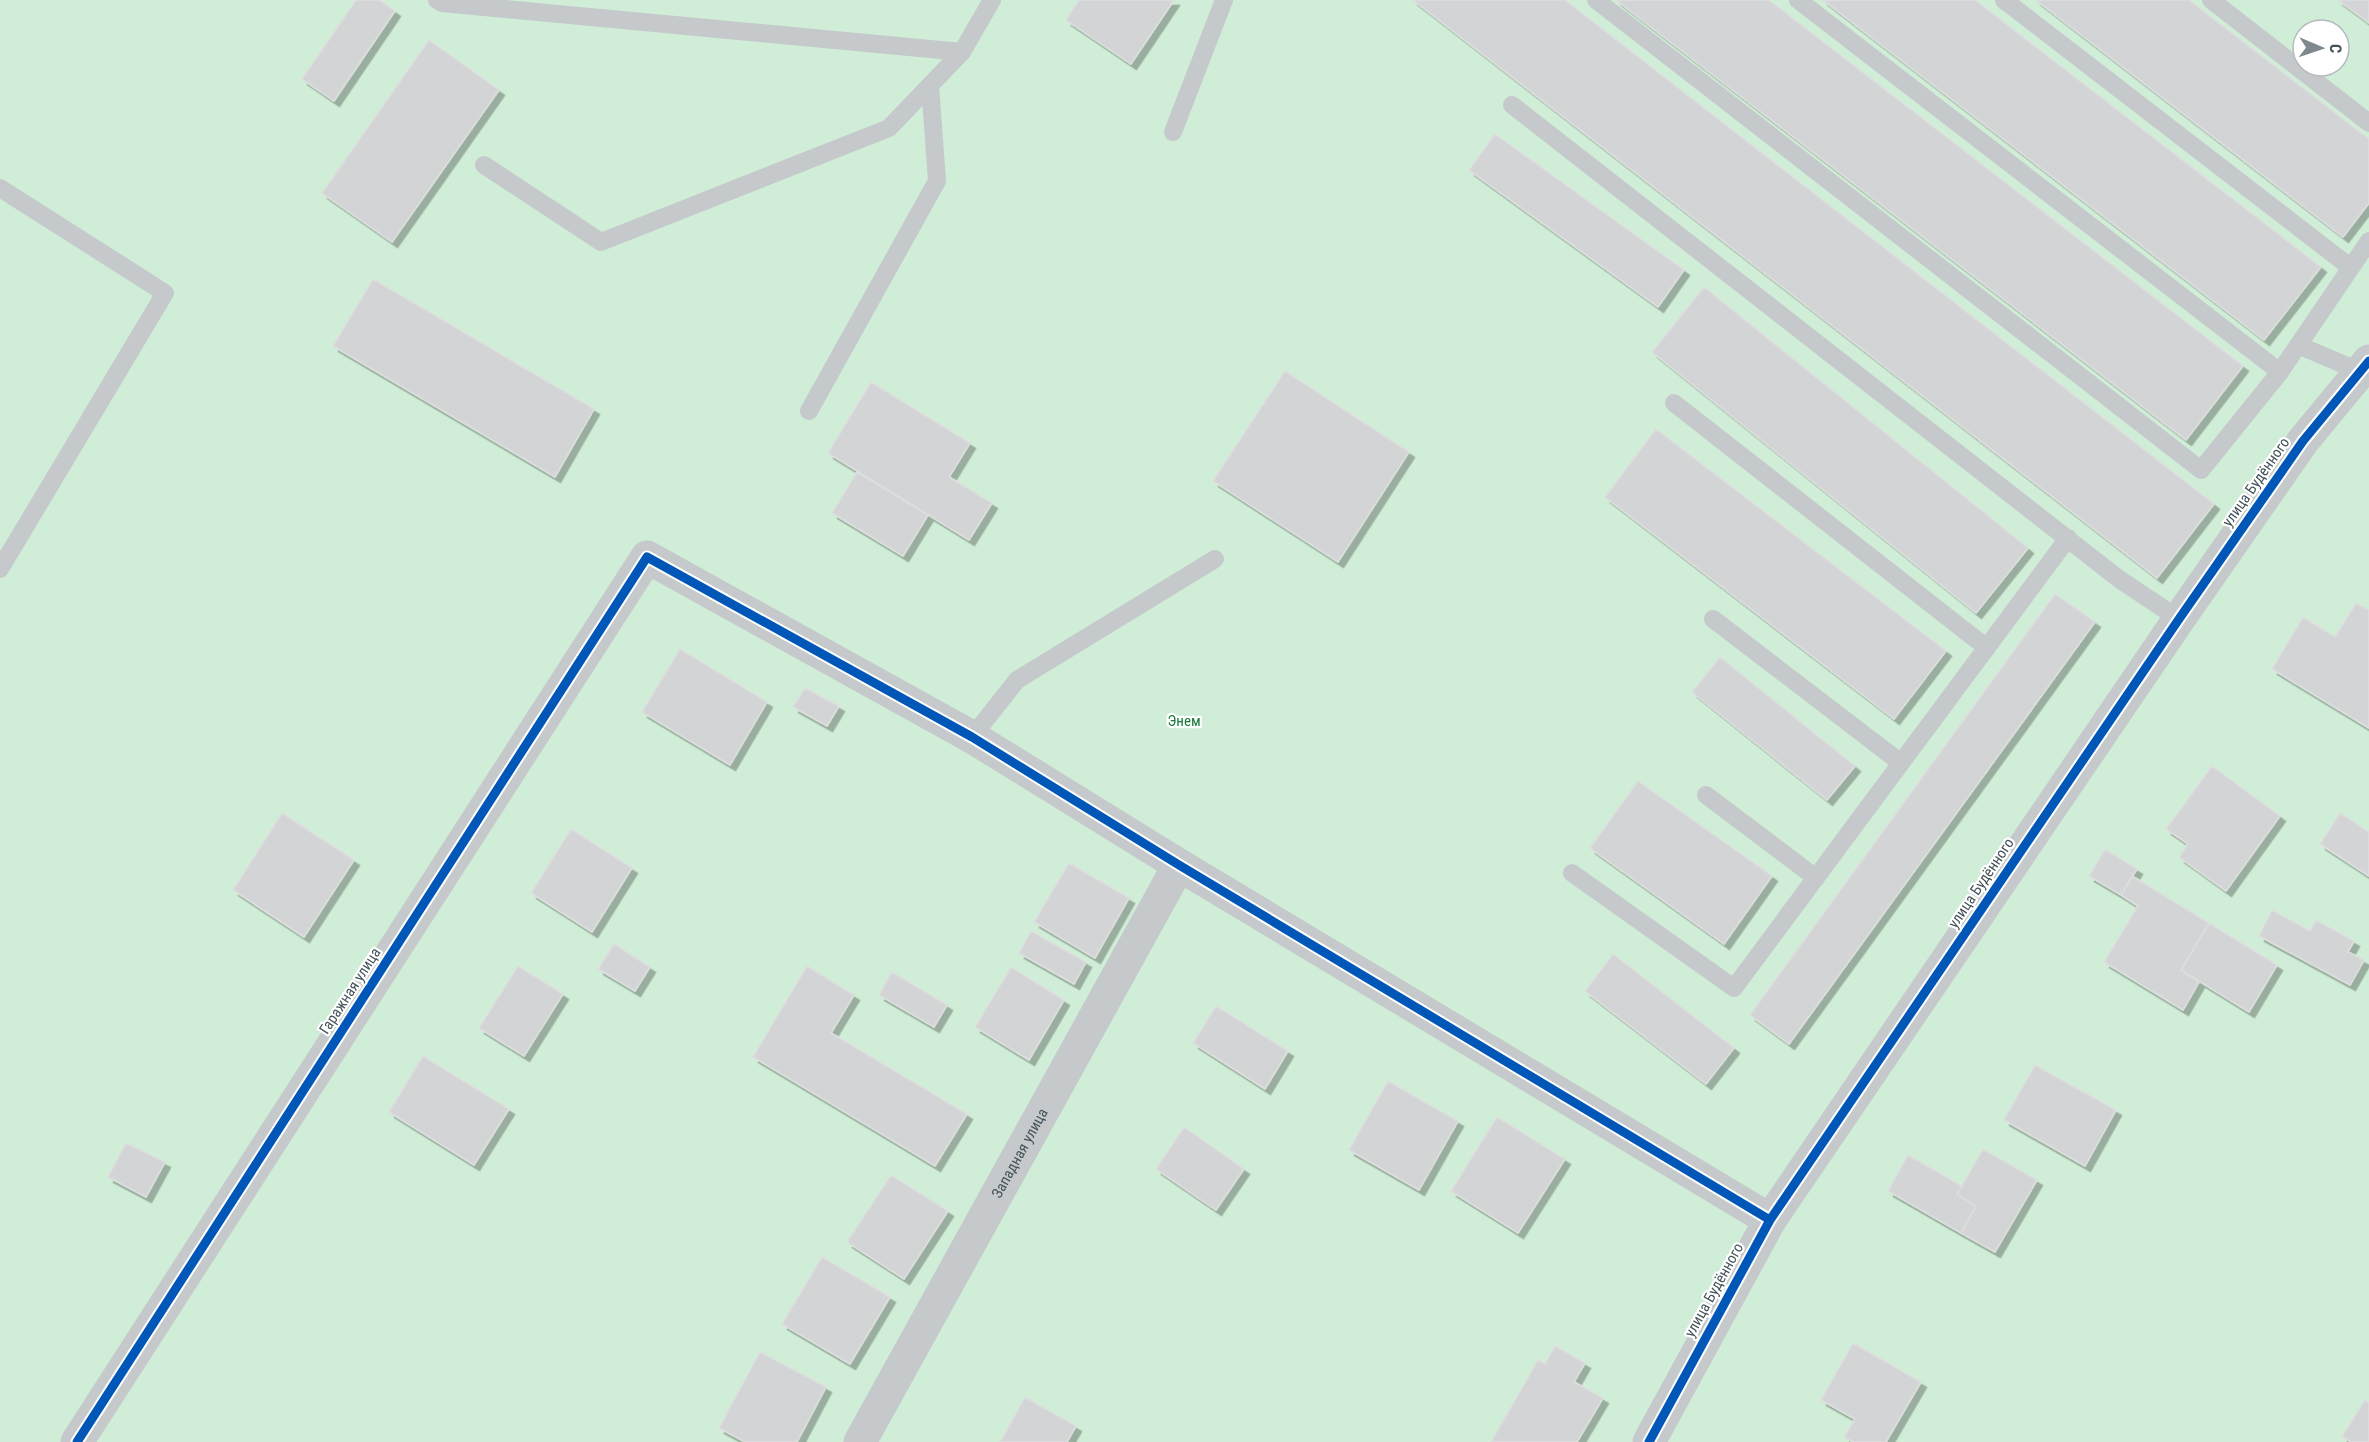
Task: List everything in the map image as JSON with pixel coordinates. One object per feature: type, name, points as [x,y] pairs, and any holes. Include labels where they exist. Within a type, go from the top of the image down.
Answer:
[{"type":"street","name":"улица Будённого","points":[[1649,1442],[1770,1220],[2179,619],[2303,441],[2366,370]]},
{"type":"street","name":"Гаражная улица","points":[[78,1442],[647,557],[972,737]]},
{"type":"street","points":[[972,737],[1179,865],[1770,1220]]},
{"type":"street","name":"Западная улица","points":[[860,1442],[1179,865]]},
{"type":"lane","points":[[437,0],[442,3],[962,52]]},
{"type":"lane","points":[[484,165],[601,242],[889,128],[962,52],[992,0]]},
{"type":"lane","points":[[1173,132],[1224,0]]},
{"type":"lane","points":[[1596,0],[2202,470],[2280,372],[2369,241]]},
{"type":"lane","points":[[1798,0],[2280,372]]},
{"type":"lane","points":[[2004,0],[2350,267]]},
{"type":"lane","points":[[2211,0],[2369,123]]},
{"type":"lane","points":[[809,411],[937,181],[930,85]]},
{"type":"lane","points":[[1512,105],[2119,579],[2179,619]]},
{"type":"lane","points":[[0,188],[165,294],[0,569]]},
{"type":"lane","points":[[2298,345],[2366,370]]},
{"type":"lane","points":[[1674,403],[1987,648]]},
{"type":"lane","points":[[1572,873],[1734,988],[2068,538]]},
{"type":"lane","points":[[972,737],[1017,680],[1215,559]]},
{"type":"lane","points":[[1713,619],[1901,763]]},
{"type":"lane","points":[[1706,795],[1816,878]]},
{"type":"green space","name":"Энем","points":[[0,0],[2369,0],[2369,1442],[0,1442]]},
{"type":"building","points":[[356,0],[379,0],[395,11],[334,101],[302,79]]},
{"type":"building","points":[[1079,0],[1174,0],[1131,64],[1066,20]]},
{"type":"building","points":[[1413,0],[1565,0],[2214,504],[2157,578]]},
{"type":"building","points":[[1616,0],[1769,0],[2243,366],[2186,440]]},
{"type":"building","points":[[1823,0],[1975,0],[2321,267],[2264,340]]},
{"type":"building","points":[[2036,0],[2189,0],[2369,139],[2369,203],[2343,237]]},
{"type":"building","points":[[2338,0],[2369,0],[2369,23]]},
{"type":"building","points":[[429,40],[499,90],[392,242],[322,193]]},
{"type":"building","points":[[1495,134],[1684,270],[1658,307],[1469,170]]},
{"type":"building","points":[[373,279],[594,409],[555,477],[333,346]]},
{"type":"building","points":[[1704,287],[2028,548],[1976,613],[1652,352]]},
{"type":"building","points":[[1285,371],[1409,452],[1338,562],[1213,481]]},
{"type":"building","points":[[871,382],[970,443],[949,477],[992,503],[969,540],[828,453]]},
{"type":"building","points":[[1656,429],[1946,651],[1894,719],[1605,497]]},
{"type":"building","points":[[857,472],[928,515],[903,556],[832,513]]},
{"type":"building","points":[[2055,594],[2095,622],[1789,1044],[1750,1015]]},
{"type":"building","points":[[2356,603],[2369,610],[2369,728],[2272,669],[2303,617],[2335,637]]},
{"type":"building","points":[[680,649],[767,702],[730,765],[642,712]]},
{"type":"building","points":[[1720,657],[1855,766],[1827,800],[1692,692]]},
{"type":"building","points":[[805,688],[839,706],[827,726],[793,707]]},
{"type":"building","points":[[2212,766],[2280,816],[2226,891],[2179,857],[2188,844],[2166,829]]},
{"type":"building","points":[[1638,781],[1772,876],[1724,944],[1590,848]]},
{"type":"building","points":[[282,813],[354,860],[304,937],[233,890]]},
{"type":"building","points":[[2340,813],[2369,832],[2369,876],[2320,844]]},
{"type":"building","points":[[571,829],[632,868],[592,932],[531,893]]},
{"type":"building","points":[[2105,849],[2137,869],[2121,895],[2089,876]]},
{"type":"building","points":[[1069,863],[1129,898],[1095,958],[1034,922]]},
{"type":"building","points":[[2132,876],[2209,923],[2181,970],[2199,982],[2183,1010],[2104,962],[2138,906],[2121,895]]},
{"type":"building","points":[[2272,910],[2310,931],[2316,920],[2354,941],[2348,952],[2364,960],[2350,985],[2259,936]]},
{"type":"building","points":[[2209,923],[2277,965],[2249,1012],[2181,970]]},
{"type":"building","points":[[1031,931],[1086,962],[1074,984],[1019,953]]},
{"type":"building","points":[[614,944],[650,967],[635,991],[598,969]]},
{"type":"building","points":[[1613,954],[1734,1048],[1706,1084],[1585,991]]},
{"type":"building","points":[[518,966],[563,994],[524,1056],[479,1028]]},
{"type":"building","points":[[807,966],[854,995],[831,1033],[967,1114],[935,1166],[753,1057]]},
{"type":"building","points":[[1011,967],[1064,1000],[1029,1060],[975,1027]]},
{"type":"building","points":[[892,972],[947,1005],[934,1027],[879,995]]},
{"type":"building","points":[[1216,1006],[1288,1051],[1265,1089],[1193,1043]]},
{"type":"building","points":[[423,1056],[509,1109],[474,1165],[389,1112]]},
{"type":"building","points":[[2035,1065],[2116,1110],[2085,1166],[2004,1120]]},
{"type":"building","points":[[1388,1081],[1458,1121],[1419,1190],[1349,1150]]},
{"type":"building","points":[[1497,1117],[1565,1159],[1518,1233],[1451,1191]]},
{"type":"building","points":[[1184,1127],[1244,1169],[1216,1210],[1156,1169]]},
{"type":"building","points":[[126,1143],[165,1162],[146,1197],[108,1177]]},
{"type":"building","points":[[1983,1149],[2037,1180],[1995,1252],[1961,1233],[1976,1206],[1957,1194]]},
{"type":"building","points":[[1908,1155],[1962,1186],[1957,1194],[1976,1206],[1961,1233],[1888,1191]]},
{"type":"building","points":[[891,1175],[948,1211],[904,1279],[847,1242]]},
{"type":"building","points":[[822,1257],[890,1297],[850,1364],[782,1324]]},
{"type":"building","points":[[1853,1343],[1921,1382],[1886,1442],[1853,1442],[1844,1437],[1855,1419],[1821,1400]]},
{"type":"building","points":[[1555,1346],[1585,1363],[1574,1382],[1603,1398],[1577,1442],[1491,1442],[1538,1360],[1545,1364]]},
{"type":"building","points":[[760,1352],[826,1387],[797,1442],[745,1442],[719,1428]]},
{"type":"building","points":[[1025,1397],[1076,1426],[1067,1442],[1000,1442]]},
{"type":"building","points":[[2365,1400],[2369,1403],[2369,1442],[2351,1442],[2342,1436]]},
{"type":"cycle path","points":[[1649,1442],[1770,1220],[2179,619],[2303,441],[2369,361]]},
{"type":"cycle path","points":[[77,1442],[647,557],[972,737],[1179,865],[1770,1220]]}]
